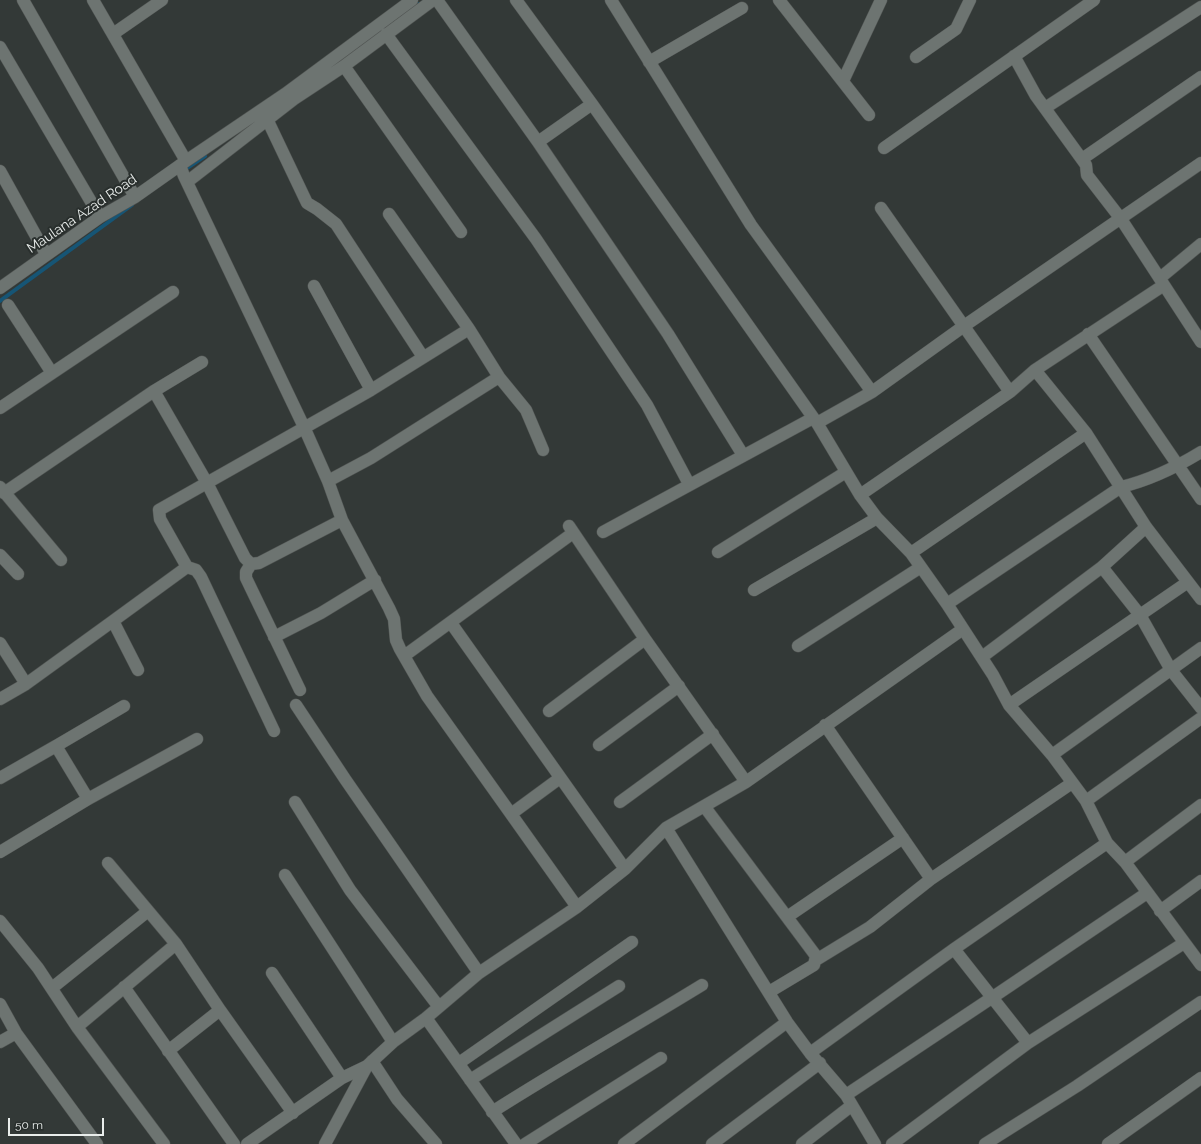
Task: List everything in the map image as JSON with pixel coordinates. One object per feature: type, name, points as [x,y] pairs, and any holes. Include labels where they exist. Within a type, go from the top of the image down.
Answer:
[{"type":"street","points":[[23,0],[135,197]]},
{"type":"street","points":[[93,0],[113,34],[183,170],[304,427],[328,481],[342,520],[375,580],[394,619],[396,640],[404,656],[427,696],[512,814],[577,908]]},
{"type":"street","points":[[113,34],[162,0]]},
{"type":"street","points":[[183,170],[412,0]]},
{"type":"street","points":[[183,170],[267,119],[344,66],[433,0]]},
{"type":"street","points":[[437,0],[538,142],[668,334],[743,455]]},
{"type":"street","points":[[516,0],[592,104],[815,421],[860,495],[877,518],[911,553],[947,604],[982,657],[1009,705],[1052,755],[1086,800],[1107,843],[1125,862],[1160,911],[1192,946],[1201,965]]},
{"type":"street","points":[[611,0],[751,225],[872,392]]},
{"type":"street","points":[[779,0],[869,116]]},
{"type":"street","points":[[842,80],[881,0]]},
{"type":"street","points":[[916,57],[956,29],[970,0]]},
{"type":"street","points":[[884,148],[1094,0]]},
{"type":"street","points":[[1045,108],[1201,7]]},
{"type":"street","points":[[649,62],[742,8]]},
{"type":"street","points":[[386,34],[536,239],[647,405],[689,484]]},
{"type":"street","points":[[0,47],[100,217]]},
{"type":"street","points":[[1014,56],[1045,108],[1086,165],[1087,175],[1121,219],[1201,342]]},
{"type":"street","points":[[344,66],[461,232]]},
{"type":"street","points":[[1082,159],[1201,77]]},
{"type":"street","points":[[538,142],[592,104]]},
{"type":"street","points":[[267,119],[307,203],[336,224],[423,357]]},
{"type":"street","points":[[602,532],[743,455],[872,392],[964,326],[1201,163]]},
{"type":"street","name":"Maulana Azad Road","points":[[0,288],[100,217],[183,170]]},
{"type":"street","points":[[0,171],[46,254]]},
{"type":"street","points":[[881,208],[1010,392]]},
{"type":"street","points":[[388,214],[469,329],[499,377],[526,410],[543,450]]},
{"type":"street","points":[[860,495],[1010,392],[1035,370],[1162,281],[1201,244]]},
{"type":"street","points":[[314,286],[371,390]]},
{"type":"street","points":[[0,408],[174,292]]},
{"type":"street","points":[[8,305],[52,373]]},
{"type":"street","points":[[274,731],[201,577],[196,570],[187,566],[160,519],[159,510],[371,390],[469,329]]},
{"type":"street","points":[[1088,334],[1201,499]]},
{"type":"street","points":[[61,560],[2,490],[154,391],[202,362]]},
{"type":"street","points":[[1035,370],[1086,433],[1146,527],[1201,599]]},
{"type":"street","points":[[328,481],[371,458],[499,377]]},
{"type":"street","points":[[154,391],[207,483],[245,558],[251,564]]},
{"type":"street","points":[[911,553],[1086,433]]},
{"type":"street","points":[[947,604],[1121,487],[1146,481],[1178,466],[1201,452]]},
{"type":"street","points":[[718,552],[846,472]]},
{"type":"street","points":[[754,590],[877,518]]},
{"type":"street","points":[[251,564],[259,563],[342,520]]},
{"type":"street","points":[[982,657],[1102,566],[1146,527]]},
{"type":"street","points":[[404,656],[451,623],[571,529],[645,639],[746,782]]},
{"type":"street","points":[[0,555],[18,574]]},
{"type":"street","points":[[251,564],[246,572],[246,578],[300,690]]},
{"type":"street","points":[[0,699],[26,684],[187,566]]},
{"type":"street","points":[[1102,566],[1140,615],[1171,670],[1201,708]]},
{"type":"street","points":[[798,646],[921,567]]},
{"type":"street","points":[[274,638],[321,613],[375,580]]},
{"type":"street","points":[[1009,705],[1188,582]]},
{"type":"street","points":[[113,621],[138,670]]},
{"type":"street","points":[[451,623],[625,869]]},
{"type":"street","points":[[325,1144],[370,1064],[393,1042],[426,1018],[479,973],[577,908],[625,869],[666,828],[746,782],[963,629]]},
{"type":"street","points":[[549,710],[645,639]]},
{"type":"street","points":[[0,643],[26,684]]},
{"type":"street","points":[[1052,755],[1201,648]]},
{"type":"street","points":[[599,745],[679,686]]},
{"type":"street","points":[[296,705],[479,973]]},
{"type":"street","points":[[0,778],[124,706]]},
{"type":"street","points":[[1086,800],[1201,718]]},
{"type":"street","points":[[825,725],[931,879]]},
{"type":"street","points":[[620,802],[713,734]]},
{"type":"street","points":[[0,852],[88,799],[197,739]]},
{"type":"street","points":[[56,746],[88,799]]},
{"type":"street","points":[[512,814],[560,778]]},
{"type":"street","points":[[769,992],[814,965],[816,960],[870,927],[931,879],[1072,783]]},
{"type":"street","points":[[295,802],[350,890],[439,1007]]},
{"type":"street","points":[[704,806],[814,952],[816,960]]},
{"type":"street","points":[[1125,862],[1201,806]]},
{"type":"street","points":[[666,828],[787,1022],[810,1053],[846,1094],[851,1106],[876,1144]]},
{"type":"street","points":[[788,917],[903,838]]},
{"type":"street","points":[[810,1053],[954,949],[1107,843]]},
{"type":"street","points":[[108,863],[176,944],[220,1010],[294,1113]]},
{"type":"street","points":[[285,874],[393,1042]]},
{"type":"street","points":[[1160,911],[1201,881]]},
{"type":"street","points":[[846,1094],[1147,893]]},
{"type":"street","points":[[52,988],[148,910]]},
{"type":"street","points":[[2,928],[38,968],[77,1027],[164,1144]]},
{"type":"street","points":[[459,1063],[632,942]]},
{"type":"street","points":[[77,1027],[176,944]]},
{"type":"street","points":[[892,1144],[1028,1043],[1192,946]]},
{"type":"street","points":[[954,949],[1028,1043]]},
{"type":"street","points":[[272,973],[342,1078]]},
{"type":"street","points":[[492,1112],[558,1070],[631,1029],[702,985]]},
{"type":"street","points":[[470,1080],[619,986]]},
{"type":"street","points":[[124,987],[234,1144]]},
{"type":"street","points":[[984,1144],[1077,1086],[1201,1002]]},
{"type":"street","points":[[0,1004],[16,1033],[97,1144]]},
{"type":"street","points":[[168,1050],[220,1010]]},
{"type":"street","points":[[426,1018],[516,1144]]},
{"type":"street","points":[[624,1144],[787,1022]]},
{"type":"street","points":[[0,1042],[16,1033]]},
{"type":"street","points":[[525,1144],[661,1058]]},
{"type":"street","points":[[712,1144],[820,1063]]},
{"type":"street","points":[[247,1144],[294,1113],[342,1078],[370,1064]]},
{"type":"street","points":[[370,1064],[397,1099],[436,1144]]},
{"type":"street","points":[[1108,1144],[1201,1078]]},
{"type":"street","points":[[802,1144],[851,1106]]},
{"type":"waterway","points":[[389,24],[418,4]]},
{"type":"waterway","points":[[184,170],[205,156]]},
{"type":"waterway","points":[[0,301],[132,205]]}]
